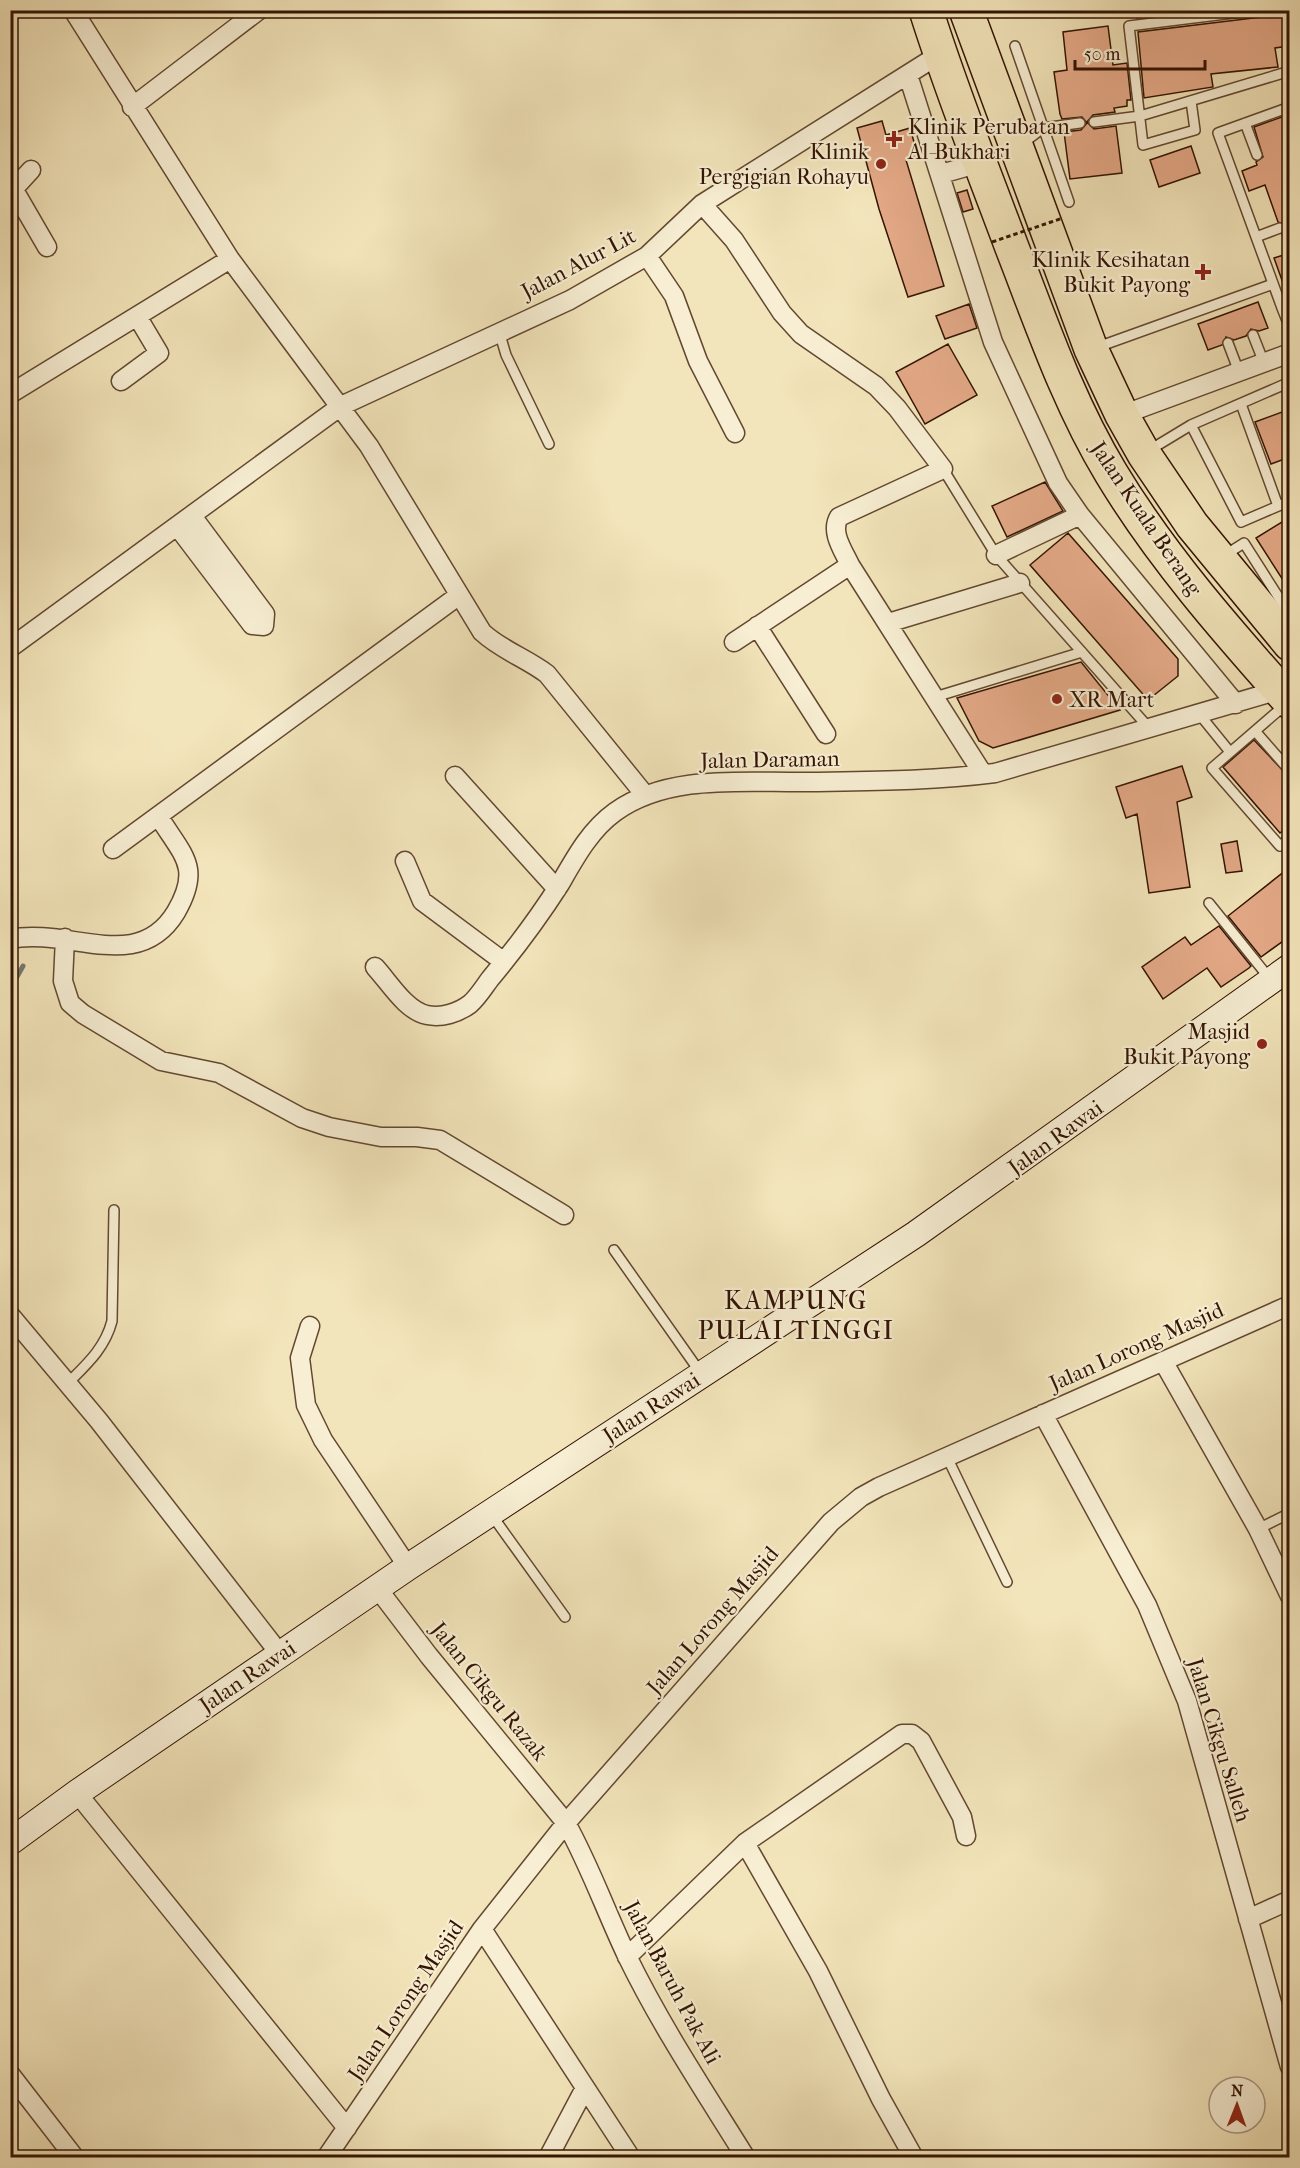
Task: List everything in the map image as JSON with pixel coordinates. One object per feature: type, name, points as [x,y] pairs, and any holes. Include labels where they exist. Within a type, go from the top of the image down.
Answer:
[{"type":"highway","name":"Jalan Kuala Berang","points":[[926,10],[940,54],[1056,364],[1111,474],[1182,574],[1286,698]]},
{"type":"highway","name":"Jalan Kuala Berang","points":[[966,10],[1091,349],[1122,415],[1144,454],[1218,559],[1281,612],[1290,644]]},
{"type":"main road","name":"Jalan Rawai","points":[[12,1837],[490,1512],[916,1234],[1280,974]]},
{"type":"street","points":[[73,10],[230,260],[369,446],[458,596],[482,632],[547,674],[645,795]]},
{"type":"street","points":[[132,107],[259,10]]},
{"type":"street","name":"Jalan Alur Lit","points":[[10,648],[341,406],[570,300],[647,256],[702,204],[940,54]]},
{"type":"street","points":[[908,75],[993,342],[1054,474],[1080,515],[1236,704]]},
{"type":"street","points":[[941,174],[981,163]]},
{"type":"street","points":[[31,170],[12,192],[47,247]]},
{"type":"street","points":[[702,204],[734,240],[782,313],[801,334],[876,386],[897,408],[943,469],[839,517],[835,525],[836,533],[850,565],[983,774]]},
{"type":"street","points":[[647,256],[674,296],[698,361],[735,434]]},
{"type":"street","points":[[12,391],[230,260]]},
{"type":"street","points":[[121,381],[159,353],[137,316]]},
{"type":"street","points":[[1122,415],[1290,353]]},
{"type":"street","points":[[996,555],[1080,515]]},
{"type":"street","points":[[185,521],[265,614],[264,626],[252,625],[185,521]]},
{"type":"street","points":[[734,642],[850,565]]},
{"type":"street","points":[[888,623],[1020,583]]},
{"type":"street","points":[[113,849],[458,596]]},
{"type":"street","points":[[757,626],[826,734]]},
{"type":"street","name":"Jalan Daraman","points":[[375,967],[415,1011],[442,1016],[454,1013],[471,1003],[504,963],[557,889],[594,831],[615,812],[645,795],[674,787],[709,783],[856,781],[983,774],[1236,704],[1286,698]]},
{"type":"street","points":[[454,776],[557,889]]},
{"type":"street","points":[[10,939],[44,936],[119,947],[140,944],[151,939],[171,920],[185,896],[190,873],[188,863],[159,817]]},
{"type":"street","points":[[405,861],[422,901],[504,963]]},
{"type":"street","points":[[65,938],[63,981],[70,1003],[93,1020],[161,1061],[219,1073],[302,1118],[329,1127],[381,1137],[417,1137],[440,1140],[564,1215]]},
{"type":"street","name":"Jalan Lorong Masjid","points":[[326,2157],[482,1929],[566,1823],[831,1522],[861,1497],[879,1487],[1290,1305]]},
{"type":"street","points":[[10,1315],[68,1383],[280,1654]]},
{"type":"street","points":[[310,1326],[300,1358],[306,1405],[323,1440],[408,1567]]},
{"type":"street","points":[[1163,1360],[1258,1529],[1290,1596]]},
{"type":"street","name":"Jalan Cikgu Salleh","points":[[1043,1414],[1147,1605],[1187,1701],[1289,2065]]},
{"type":"street","name":"Jalan Cikgu Razak","points":[[378,1588],[429,1656],[566,1823]]},
{"type":"street","points":[[627,1957],[745,1843],[902,1734],[912,1734],[921,1741],[962,1817],[966,1836]]},
{"type":"street","points":[[77,1793],[348,2128]]},
{"type":"street","name":"Jalan Baruh Pak Ali","points":[[566,1823],[581,1850],[627,1957],[685,2060],[746,2157]]},
{"type":"street","points":[[745,1843],[818,1971],[881,2099],[914,2157]]},
{"type":"street","points":[[1248,1919],[1290,1900]]},
{"type":"street","points":[[482,1929],[631,2157]]},
{"type":"street","points":[[10,2074],[75,2157]]},
{"type":"street","points":[[548,2157],[585,2088]]},
{"type":"lane","points":[[1191,101],[1195,130],[1143,145],[1129,26],[1258,10]]},
{"type":"lane","points":[[1015,46],[1069,202]]},
{"type":"lane","points":[[1094,122],[1140,116],[1290,71]]},
{"type":"lane","points":[[1290,107],[1218,132],[1273,284],[1286,306],[1290,328]]},
{"type":"lane","points":[[1016,149],[1043,128],[1080,123]]},
{"type":"lane","points":[[1245,123],[1257,155]]},
{"type":"lane","points":[[1256,237],[1280,228]]},
{"type":"lane","points":[[1091,349],[1273,284]]},
{"type":"lane","points":[[499,331],[506,355],[549,444]]},
{"type":"lane","points":[[1253,334],[1264,363]]},
{"type":"lane","points":[[1228,343],[1239,372]]},
{"type":"lane","points":[[1144,454],[1191,425],[1290,382]]},
{"type":"lane","points":[[1241,404],[1278,506]]},
{"type":"lane","points":[[1191,425],[1241,522],[1290,501]]},
{"type":"lane","points":[[943,469],[996,555],[1151,729]]},
{"type":"lane","points":[[934,697],[1082,652]]},
{"type":"lane","points":[[1286,698],[1255,731],[1212,768],[1280,846],[1290,837]]},
{"type":"lane","points":[[1200,715],[1230,752]]},
{"type":"lane","points":[[1255,731],[1290,771]]},
{"type":"lane","points":[[1209,903],[1280,974]]},
{"type":"lane","points":[[68,1383],[95,1356],[109,1334],[112,1321],[114,1210]]},
{"type":"lane","points":[[614,1250],[701,1374]]},
{"type":"lane","points":[[947,1457],[1007,1582]]},
{"type":"lane","points":[[490,1512],[565,1617]]},
{"type":"lane","points":[[1258,1529],[1290,1513]]},
{"type":"path","points":[[992,242],[1063,218]]},
{"type":"building","points":[[1136,10],[1199,10],[1137,18]]},
{"type":"building","points":[[1286,14],[1289,46],[1275,48],[1278,67],[1211,74],[1213,87],[1144,98],[1138,32]]},
{"type":"building","points":[[1108,26],[1113,65],[1127,63],[1131,100],[1127,100],[1127,106],[1114,108],[1115,112],[1093,115],[1087,122],[1094,129],[1116,126],[1122,173],[1070,179],[1064,132],[1081,130],[1087,123],[1082,117],[1062,119],[1060,114],[1054,72],[1067,70],[1063,32]]},
{"type":"building","points":[[1290,114],[1290,249],[1288,249],[1282,234],[1286,226],[1278,222],[1265,185],[1249,191],[1242,171],[1257,165],[1256,162],[1263,157],[1254,127]]},
{"type":"building","points":[[882,121],[886,135],[910,128],[918,156],[906,160],[944,286],[908,297],[879,209],[857,128]]},
{"type":"building","points":[[1191,146],[1200,173],[1159,187],[1150,160]]},
{"type":"building","points":[[967,190],[973,209],[963,212],[957,193]]},
{"type":"building","points":[[1290,253],[1290,296],[1288,297],[1274,258]]},
{"type":"building","points":[[1258,302],[1268,328],[1259,331],[1251,329],[1246,336],[1234,340],[1226,337],[1222,345],[1208,350],[1198,324]]},
{"type":"building","points":[[969,304],[977,328],[945,339],[936,316]]},
{"type":"building","points":[[948,344],[977,395],[925,424],[896,372]]},
{"type":"building","points":[[1290,409],[1290,457],[1271,464],[1255,422]]},
{"type":"building","points":[[1045,482],[1063,511],[1007,537],[992,506]]},
{"type":"building","points":[[1290,517],[1290,591],[1256,538]]},
{"type":"building","points":[[1068,533],[1178,659],[1178,676],[1148,700],[1030,565]]},
{"type":"building","points":[[1081,662],[1120,710],[993,748],[979,741],[957,698]]},
{"type":"building","points":[[1254,740],[1290,778],[1290,825],[1280,833],[1223,767]]},
{"type":"building","points":[[1182,766],[1192,797],[1177,802],[1190,887],[1149,893],[1137,814],[1126,818],[1116,787]]},
{"type":"building","points":[[1237,841],[1242,871],[1226,873],[1221,844]]},
{"type":"building","points":[[1290,867],[1290,936],[1261,957],[1228,916]]},
{"type":"building","points":[[1219,926],[1251,966],[1221,987],[1207,968],[1163,999],[1142,967],[1185,937],[1191,945]]},
{"type":"waterway","points":[[10,989],[23,966]]},
{"type":"place","name":"Klinik Perubatan Al-Bukhari","points":[[894,139]]},
{"type":"place","name":"Klinik Pergigian Rohayu","points":[[881,164]]},
{"type":"place","name":"Klinik Kesihatan Bukit Payong","points":[[1203,272]]},
{"type":"place","name":"XR Mart","points":[[1057,699]]},
{"type":"place","name":"Masjid Bukit Payong","points":[[1262,1044]]},
{"type":"district","name":"KAMPUNG PULAI TINGGI","points":[[796,1315]]}]
